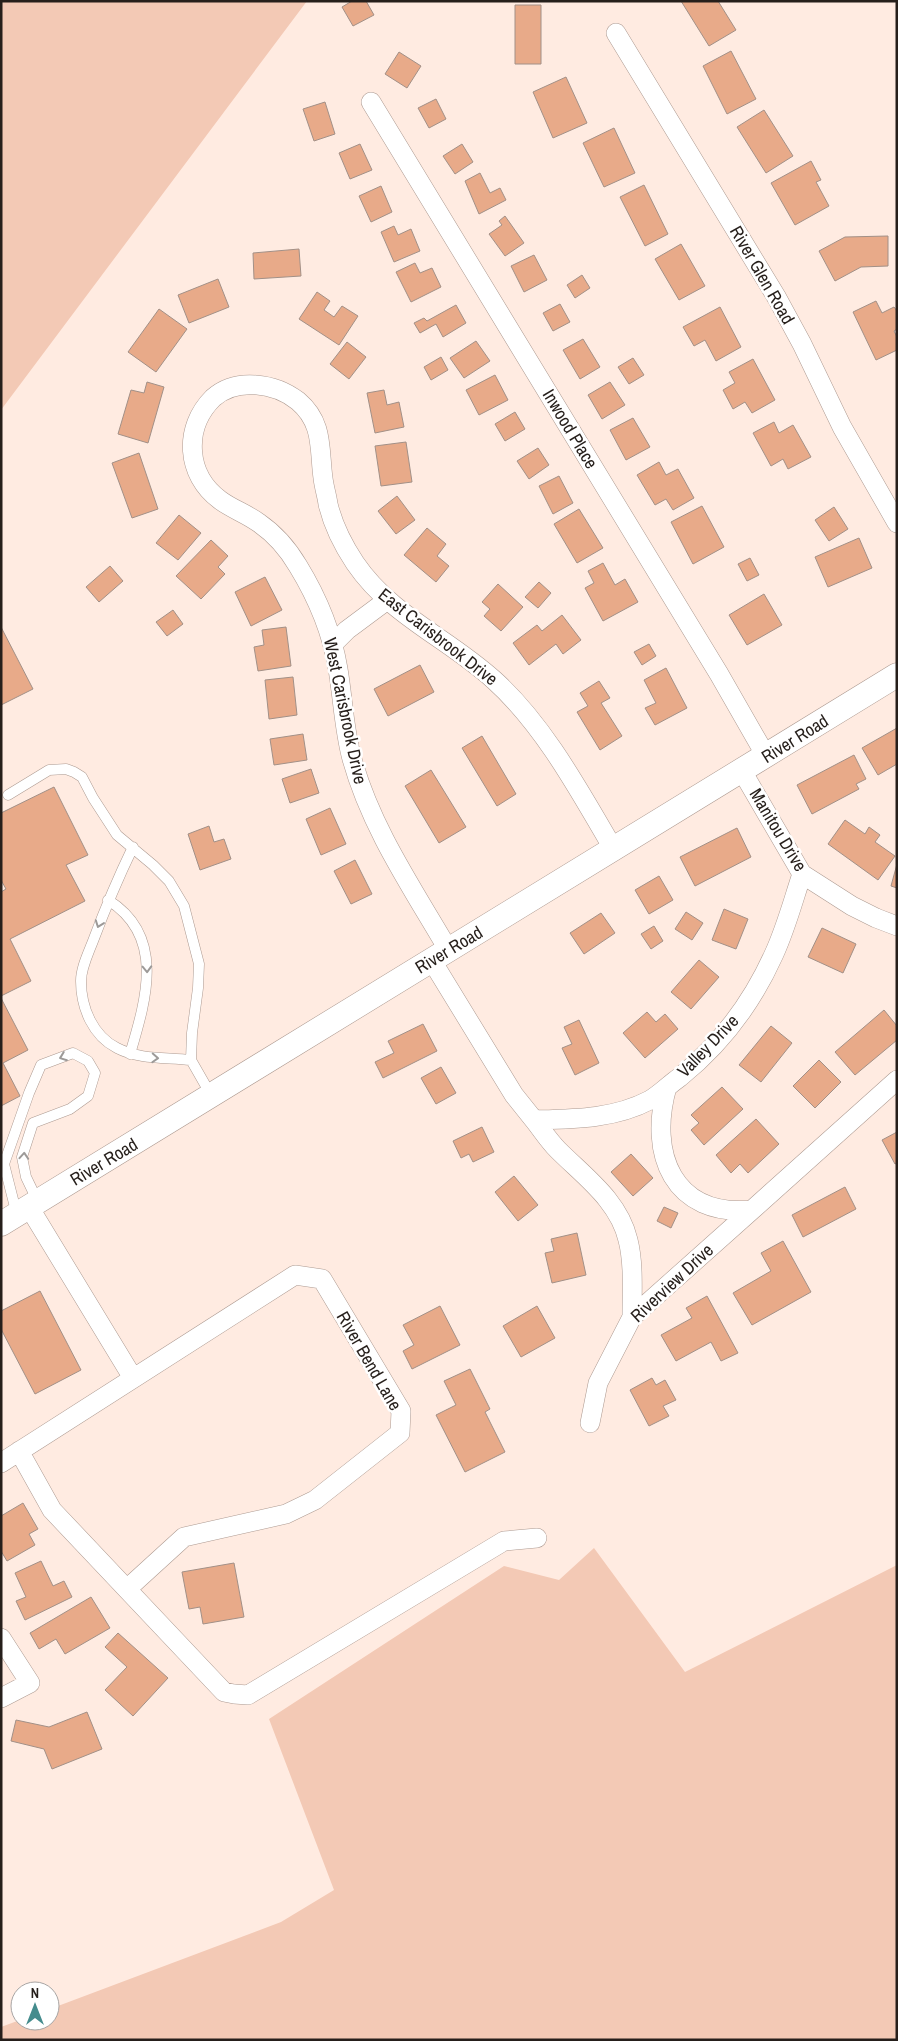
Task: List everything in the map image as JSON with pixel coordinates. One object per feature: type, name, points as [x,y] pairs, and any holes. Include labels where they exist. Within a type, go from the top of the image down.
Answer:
[{"type":"street","name":"River Glen Road","points":[[616,33],[778,298],[842,427],[897,523]]},
{"type":"street","name":"Inwood Place","points":[[371,102],[714,665],[766,756]]},
{"type":"street","name":"East Carisbrook Drive","points":[[221,392],[250,384],[268,386],[284,392],[300,402],[308,411],[317,427],[322,444],[323,478],[329,508],[348,552],[365,578],[386,601],[449,644],[495,680],[522,709],[579,789],[614,850]]},
{"type":"street","name":"West Carisbrook Drive","points":[[221,392],[202,412],[195,427],[192,443],[193,460],[199,476],[209,490],[222,502],[256,520],[273,534],[288,550],[300,569],[320,609],[333,644],[352,758],[366,800],[440,956]]},
{"type":"street","points":[[333,644],[386,601]]},
{"type":"street","name":"River Road","points":[[21,1212],[897,675]]},
{"type":"street","name":"Manitou Drive","points":[[742,771],[802,874],[852,906],[897,926]]},
{"type":"street","name":"Valley Drive","points":[[534,1120],[599,1117],[650,1100],[696,1064],[719,1040],[749,1001],[775,951],[802,874]]},
{"type":"street","points":[[440,956],[514,1095],[556,1148],[598,1187],[611,1203],[622,1222],[628,1240],[632,1280],[632,1316]]},
{"type":"street","name":"Riverview Drive","points":[[590,1423],[598,1383],[632,1316],[897,1080]]},
{"type":"street","points":[[667,1087],[660,1125],[661,1148],[675,1180],[689,1196],[703,1204],[722,1210],[752,1210]]},
{"type":"street","points":[[21,1212],[132,1378]]},
{"type":"street","name":"River Bend Lane","points":[[1,1463],[295,1275],[322,1279],[401,1411],[400,1433],[316,1500],[286,1514],[184,1537],[127,1589]]},
{"type":"street","points":[[19,1451],[52,1510],[224,1692],[234,1694],[248,1695],[504,1541],[537,1538]]},
{"type":"street","points":[[1,1638],[30,1683],[1,1698]]},
{"type":"lane","points":[[8,795],[49,770],[66,769],[74,772],[82,777],[117,835],[133,847],[169,881],[184,906],[193,934],[199,964],[191,1060],[212,1096]]},
{"type":"lane","points":[[133,847],[108,900],[83,973],[81,980],[83,1001],[90,1022],[102,1037],[116,1048],[130,1054],[153,1058],[191,1060]]},
{"type":"lane","points":[[108,900],[120,907],[134,922],[148,963],[145,1003],[130,1054]]},
{"type":"lane","points":[[73,1053],[88,1061],[95,1073],[88,1096],[70,1109],[33,1123],[22,1157],[26,1177],[21,1212],[4,1164],[41,1065],[73,1053]]},
{"type":"shaded area","points":[[1,1],[307,1],[1,410]]},
{"type":"shaded area","points":[[594,1548],[685,1672],[897,1565],[897,2040],[1,2040],[1,2027],[10,2024],[10,2031],[60,2031],[60,2005],[281,1922],[334,1890],[269,1719],[504,1566],[559,1580]]},
{"type":"building","points":[[352,1],[366,1],[374,15],[353,26],[342,7]]},
{"type":"building","points":[[681,1],[718,1],[736,30],[709,46]]},
{"type":"building","points":[[515,5],[541,5],[541,64],[515,64]]},
{"type":"building","points":[[731,51],[756,99],[727,114],[703,66]]},
{"type":"building","points":[[399,52],[421,66],[407,88],[385,74]]},
{"type":"building","points":[[566,77],[587,123],[553,138],[533,92]]},
{"type":"building","points":[[436,99],[446,119],[429,128],[418,108]]},
{"type":"building","points":[[325,102],[335,134],[314,141],[303,109]]},
{"type":"building","points":[[764,110],[793,156],[766,173],[737,127]]},
{"type":"building","points":[[614,128],[635,173],[604,187],[583,143]]},
{"type":"building","points":[[360,144],[372,170],[350,179],[339,153]]},
{"type":"building","points":[[462,144],[473,162],[455,174],[443,156]]},
{"type":"building","points":[[811,161],[821,180],[816,182],[829,206],[795,225],[771,183]]},
{"type":"building","points":[[480,173],[490,193],[500,188],[506,200],[479,214],[465,181]]},
{"type":"building","points":[[644,185],[668,234],[645,246],[620,197]]},
{"type":"building","points":[[381,186],[392,212],[371,222],[359,196]]},
{"type":"building","points":[[505,216],[524,243],[505,256],[489,234],[502,225],[499,221]]},
{"type":"building","points":[[394,226],[398,235],[411,229],[420,251],[394,262],[381,232]]},
{"type":"building","points":[[888,236],[888,266],[861,267],[835,281],[819,251],[845,237]]},
{"type":"building","points":[[681,244],[705,286],[679,300],[655,259]]},
{"type":"building","points":[[299,249],[301,276],[254,279],[253,253]]},
{"type":"building","points":[[534,255],[547,280],[524,292],[511,266]]},
{"type":"building","points":[[415,263],[420,273],[432,268],[441,287],[411,302],[396,272]]},
{"type":"building","points":[[582,275],[590,288],[575,298],[567,285]]},
{"type":"building","points":[[218,279],[229,307],[189,323],[178,295]]},
{"type":"building","points":[[317,292],[330,301],[324,310],[334,317],[342,306],[358,316],[339,345],[299,319]]},
{"type":"building","points":[[876,301],[882,313],[894,307],[897,311],[897,329],[894,331],[897,337],[897,350],[876,360],[853,312]]},
{"type":"building","points":[[560,304],[570,322],[553,331],[543,313]]},
{"type":"building","points":[[456,305],[466,323],[443,337],[436,324],[420,333],[414,323],[424,318],[427,321]]},
{"type":"building","points":[[720,307],[741,347],[716,361],[705,340],[694,346],[683,327]]},
{"type":"building","points":[[159,309],[187,329],[156,372],[128,352]]},
{"type":"building","points":[[583,339],[600,367],[580,379],[563,350]]},
{"type":"building","points":[[476,341],[490,361],[464,378],[450,358]]},
{"type":"building","points":[[347,342],[366,357],[349,379],[330,364]]},
{"type":"building","points":[[441,357],[448,370],[431,380],[424,367]]},
{"type":"building","points":[[633,358],[644,375],[629,384],[618,367]]},
{"type":"building","points":[[753,359],[775,400],[752,413],[745,402],[733,409],[723,390],[735,383],[729,372]]},
{"type":"building","points":[[495,375],[508,400],[479,415],[466,390]]},
{"type":"building","points":[[147,382],[164,387],[148,443],[118,434],[131,390],[144,393]]},
{"type":"building","points":[[610,382],[625,405],[602,419],[588,395]]},
{"type":"building","points":[[384,390],[387,405],[399,402],[404,427],[375,433],[367,393]]},
{"type":"building","points":[[515,412],[525,429],[505,441],[495,424]]},
{"type":"building","points":[[633,418],[650,447],[626,460],[610,430]]},
{"type":"building","points":[[774,422],[779,433],[793,425],[811,457],[788,469],[783,459],[771,466],[753,433]]},
{"type":"building","points":[[406,442],[412,482],[381,486],[375,446]]},
{"type":"building","points":[[538,448],[549,465],[529,479],[517,461]]},
{"type":"building","points":[[139,453],[158,509],[132,518],[112,463]]},
{"type":"building","points":[[659,462],[666,475],[678,469],[694,498],[673,510],[666,499],[655,505],[637,475]]},
{"type":"building","points":[[559,476],[573,503],[553,514],[539,486]]},
{"type":"building","points":[[397,496],[415,520],[396,534],[378,511]]},
{"type":"building","points":[[702,506],[724,547],[693,564],[671,522]]},
{"type":"building","points":[[834,507],[848,529],[829,541],[815,520]]},
{"type":"building","points":[[579,509],[603,548],[577,563],[554,524]]},
{"type":"building","points":[[179,515],[201,533],[178,560],[156,543]]},
{"type":"building","points":[[427,528],[446,544],[437,556],[449,566],[436,582],[404,555]]},
{"type":"building","points":[[859,538],[872,568],[828,587],[815,557]]},
{"type":"building","points":[[211,540],[228,556],[218,567],[225,574],[201,599],[176,576]]},
{"type":"building","points":[[750,558],[759,575],[747,581],[738,564]]},
{"type":"building","points":[[603,563],[615,585],[625,579],[638,602],[603,621],[585,588],[594,583],[588,571]]},
{"type":"building","points":[[110,566],[123,581],[99,602],[86,587]]},
{"type":"building","points":[[265,577],[282,610],[251,626],[235,592]]},
{"type":"building","points":[[539,582],[551,593],[538,608],[525,597]]},
{"type":"building","points":[[498,584],[523,607],[501,631],[484,616],[490,609],[482,602]]},
{"type":"building","points":[[764,594],[782,625],[747,645],[729,615]]},
{"type":"building","points":[[173,610],[183,624],[167,636],[156,622]]},
{"type":"building","points":[[562,615],[581,640],[563,654],[556,644],[529,665],[513,643],[537,625],[542,631]]},
{"type":"building","points":[[1,627],[33,689],[1,705]]},
{"type":"building","points":[[286,627],[291,666],[258,671],[254,647],[264,645],[262,630]]},
{"type":"building","points":[[649,644],[656,656],[642,665],[634,652]]},
{"type":"building","points":[[420,665],[434,692],[388,716],[374,689]]},
{"type":"building","points":[[666,668],[687,708],[655,725],[645,708],[656,703],[644,680]]},
{"type":"building","points":[[293,677],[297,715],[269,719],[265,680]]},
{"type":"building","points":[[599,681],[610,698],[601,703],[622,736],[600,750],[577,712],[588,706],[580,693]]},
{"type":"building","points":[[897,728],[897,764],[878,775],[862,748]]},
{"type":"building","points":[[303,734],[307,760],[274,765],[270,739]]},
{"type":"building","points":[[482,736],[516,794],[497,806],[462,748]]},
{"type":"building","points":[[854,755],[866,779],[856,784],[859,789],[812,814],[797,785]]},
{"type":"building","points":[[311,769],[319,793],[290,803],[282,779]]},
{"type":"building","points":[[431,770],[466,827],[439,843],[405,786]]},
{"type":"building","points":[[54,787],[88,855],[66,865],[85,901],[10,939],[31,981],[1,996],[1,892],[6,889],[1,880],[1,813]]},
{"type":"building","points":[[330,808],[346,844],[321,855],[306,819]]},
{"type":"building","points":[[845,820],[865,834],[869,827],[880,835],[875,842],[895,856],[878,880],[828,844]]},
{"type":"building","points":[[209,826],[214,842],[224,839],[231,859],[200,870],[188,834]]},
{"type":"building","points":[[737,828],[751,857],[695,886],[680,857]]},
{"type":"building","points":[[355,860],[372,894],[351,904],[334,871]]},
{"type":"building","points":[[897,864],[897,888],[891,886]]},
{"type":"building","points":[[659,876],[673,900],[649,914],[635,890]]},
{"type":"building","points":[[724,909],[748,919],[736,949],[712,940]]},
{"type":"building","points":[[686,912],[703,923],[692,940],[675,929]]},
{"type":"building","points":[[601,913],[615,933],[584,954],[570,933]]},
{"type":"building","points":[[654,926],[663,941],[651,949],[641,934]]},
{"type":"building","points":[[822,928],[856,944],[843,973],[808,957]]},
{"type":"building","points":[[699,960],[719,977],[691,1009],[671,992]]},
{"type":"building","points":[[1,998],[28,1050],[3,1063],[20,1096],[1,1106]]},
{"type":"building","points":[[884,1010],[897,1026],[897,1040],[855,1075],[835,1052]]},
{"type":"building","points":[[647,1012],[656,1022],[665,1014],[678,1029],[645,1058],[623,1033]]},
{"type":"building","points":[[579,1020],[599,1063],[575,1075],[562,1048],[572,1044],[564,1027]]},
{"type":"building","points":[[423,1024],[437,1051],[383,1078],[375,1062],[394,1053],[388,1041]]},
{"type":"building","points":[[771,1026],[792,1043],[761,1082],[739,1065]]},
{"type":"building","points":[[819,1060],[841,1082],[815,1108],[793,1086]]},
{"type":"building","points":[[441,1067],[456,1093],[436,1104],[421,1078]]},
{"type":"building","points":[[722,1087],[743,1109],[704,1145],[691,1130],[699,1123],[691,1115]]},
{"type":"building","points":[[756,1119],[779,1144],[748,1173],[740,1164],[731,1173],[716,1155]]},
{"type":"building","points":[[482,1127],[494,1152],[473,1162],[469,1154],[461,1158],[453,1141]]},
{"type":"building","points":[[897,1132],[897,1163],[895,1164],[882,1140]]},
{"type":"building","points":[[631,1154],[653,1178],[633,1196],[611,1172]]},
{"type":"building","points":[[514,1176],[538,1205],[518,1221],[495,1192]]},
{"type":"building","points":[[845,1187],[856,1209],[803,1237],[792,1215]]},
{"type":"building","points":[[664,1207],[678,1213],[671,1228],[657,1221]]},
{"type":"building","points":[[577,1233],[586,1275],[552,1283],[545,1253],[554,1251],[551,1239]]},
{"type":"building","points":[[783,1241],[811,1292],[752,1325],[733,1293],[771,1271],[761,1253]]},
{"type":"building","points":[[40,1291],[81,1370],[35,1394],[1,1329],[1,1311]]},
{"type":"building","points":[[707,1296],[738,1353],[721,1361],[711,1342],[676,1361],[661,1335],[692,1318],[686,1308]]},
{"type":"building","points":[[440,1306],[460,1345],[412,1369],[403,1351],[414,1345],[403,1325]]},
{"type":"building","points":[[537,1306],[555,1338],[521,1357],[503,1326]]},
{"type":"building","points":[[470,1369],[490,1409],[485,1412],[505,1452],[465,1472],[436,1415],[456,1405],[444,1381]]},
{"type":"building","points":[[652,1378],[656,1385],[665,1380],[676,1400],[663,1406],[669,1416],[649,1426],[630,1390]]},
{"type":"building","points":[[23,1503],[38,1529],[29,1534],[35,1545],[7,1561],[1,1551],[1,1516]]},
{"type":"building","points":[[41,1561],[53,1586],[64,1581],[72,1597],[25,1620],[16,1601],[26,1597],[15,1573]]},
{"type":"building","points":[[234,1563],[244,1617],[203,1624],[200,1607],[189,1609],[182,1572]]},
{"type":"building","points":[[91,1597],[110,1628],[65,1654],[56,1639],[39,1649],[30,1633]]},
{"type":"building","points":[[118,1633],[168,1678],[133,1716],[105,1690],[127,1667],[105,1647]]},
{"type":"building","points":[[87,1712],[102,1749],[52,1769],[44,1749],[11,1741],[16,1720],[49,1727]]}]
